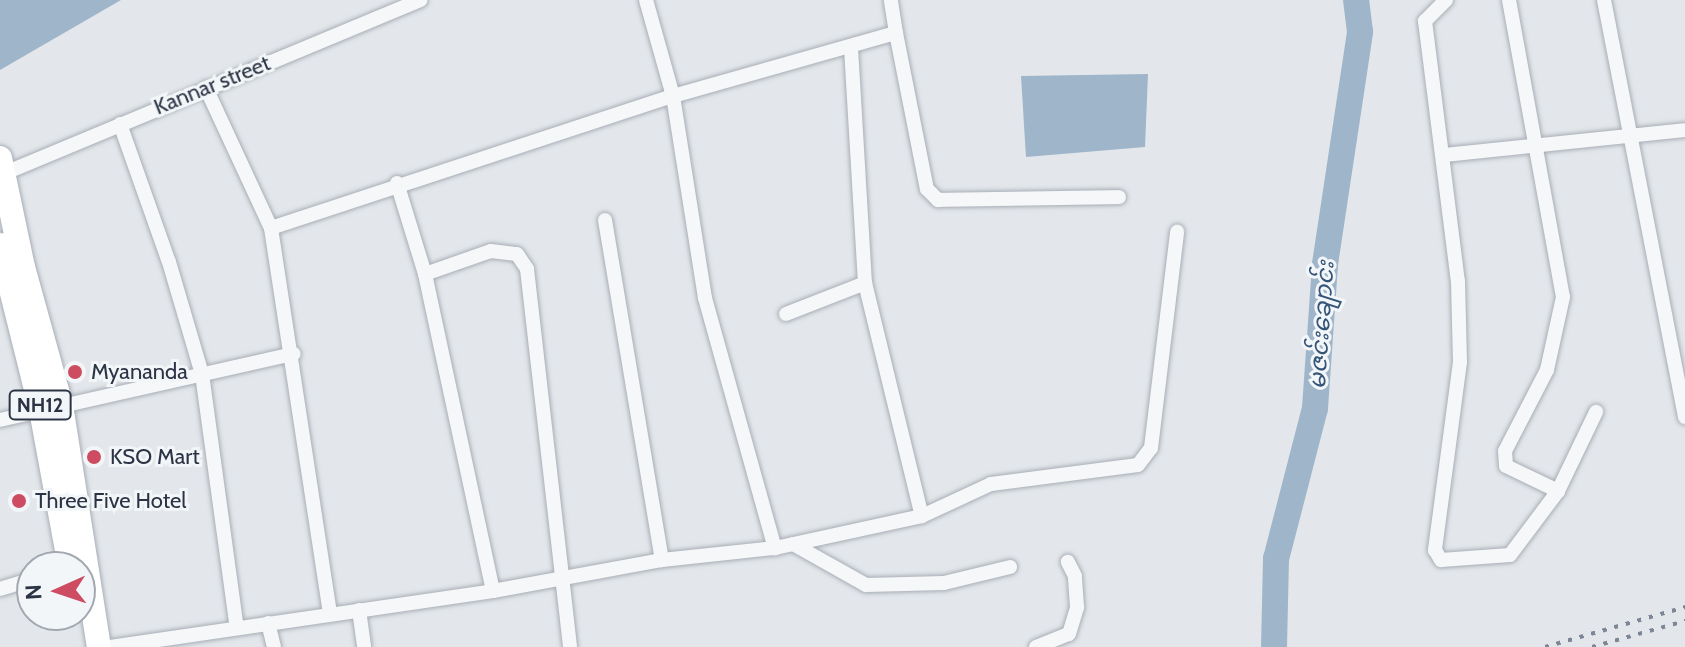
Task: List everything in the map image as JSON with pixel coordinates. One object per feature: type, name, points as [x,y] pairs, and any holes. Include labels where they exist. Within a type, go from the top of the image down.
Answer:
[{"type":"highway","name":"NH12","points":[[3,166],[51,407],[75,551]]},
{"type":"highway","name":"NH12","points":[[0,245],[51,407]]},
{"type":"highway","name":"NH12","points":[[96,609],[112,647]]},
{"type":"street","name":"Kannar street","points":[[3,166],[120,124],[420,0]]},
{"type":"street","points":[[646,0],[673,96],[705,298],[775,548]]},
{"type":"street","points":[[891,0],[927,189],[938,200],[1119,197]]},
{"type":"street","points":[[1446,0],[1425,21],[1458,281],[1460,362],[1435,550],[1441,560],[1510,555],[1558,491],[1596,412]]},
{"type":"street","points":[[1509,0],[1563,297],[1547,370],[1505,451],[1506,466],[1558,491]]},
{"type":"street","points":[[1604,0],[1685,417]]},
{"type":"street","points":[[271,228],[397,183],[673,96],[896,33]]},
{"type":"street","points":[[851,48],[865,283],[922,516]]},
{"type":"street","points":[[206,88],[271,228],[294,354],[330,614]]},
{"type":"street","points":[[120,124],[169,262],[202,374],[237,628]]},
{"type":"street","points":[[1444,155],[1536,143],[1630,138],[1685,130]]},
{"type":"street","points":[[397,183],[425,274],[493,591]]},
{"type":"street","points":[[605,220],[662,560]]},
{"type":"street","points":[[112,647],[493,591],[662,560],[775,548],[922,516],[991,484],[1138,465],[1151,448],[1177,232]]},
{"type":"street","points":[[425,274],[491,251],[517,254],[527,269],[570,647]]},
{"type":"street","points":[[786,314],[865,283]]},
{"type":"street","points":[[0,420],[294,354]]},
{"type":"street","points":[[793,544],[866,585],[944,583],[1010,567]]},
{"type":"street","points":[[1036,647],[1069,634],[1077,607],[1068,562]]},
{"type":"street","points":[[359,610],[364,647]]},
{"type":"street","points":[[268,623],[274,647]]},
{"type":"water","points":[[0,0],[121,0],[0,70]]},
{"type":"water","points":[[1148,74],[1145,147],[1026,157],[1021,76]]},
{"type":"waterway","name":"မဇင်းချောင်း","points":[[1274,647],[1276,559],[1315,408],[1325,264],[1360,32],[1356,0]]},
{"type":"railway","points":[[1545,647],[1685,607]]},
{"type":"railway","points":[[1592,647],[1685,621]]},
{"type":"place","name":"Myananda","points":[[75,372]]},
{"type":"place","name":"KSO Mart","points":[[94,457]]},
{"type":"place","name":"Three Five Hotel","points":[[19,501]]}]
